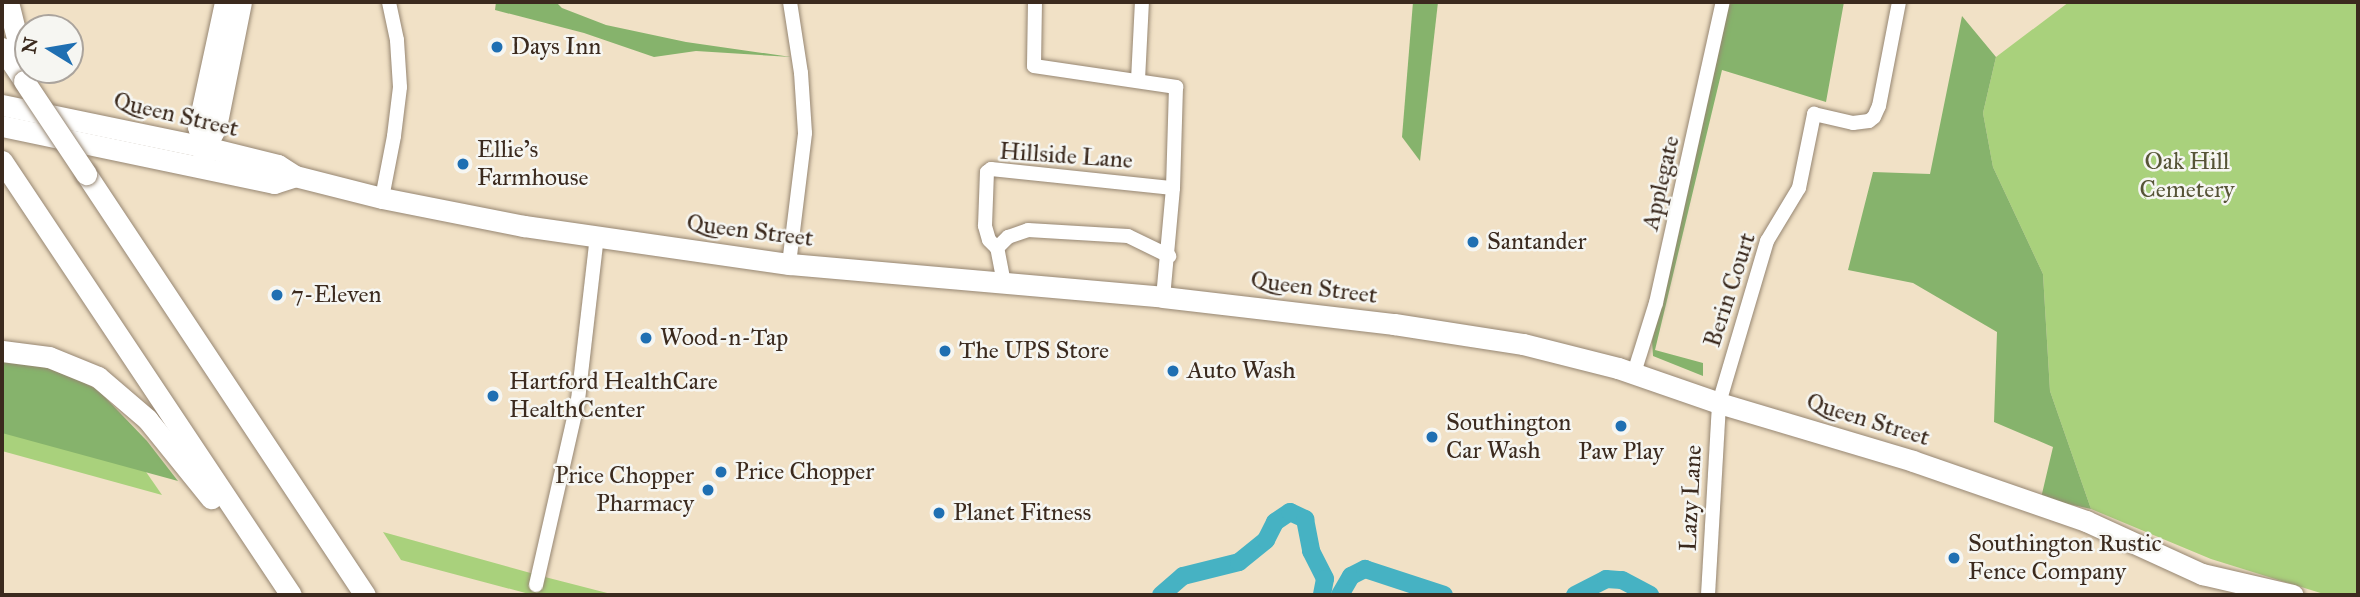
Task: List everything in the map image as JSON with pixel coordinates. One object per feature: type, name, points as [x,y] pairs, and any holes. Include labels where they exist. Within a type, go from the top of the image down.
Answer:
[{"type":"highway","points":[[9,2],[14,24]]},
{"type":"highway","points":[[203,157],[198,127],[225,2]]},
{"type":"highway","points":[[203,157],[216,127],[241,2]]},
{"type":"highway","points":[[36,84],[86,174],[365,595]]},
{"type":"highway","name":"Queen Street","points":[[2,104],[203,157]]},
{"type":"highway","name":"Queen Street","points":[[2,126],[203,157],[278,165],[295,176],[382,198],[524,226],[597,237],[789,264],[1163,297],[1394,324],[1523,344],[1634,373],[1719,403],[1913,461],[2086,521],[2202,574],[2293,595]]},
{"type":"highway","points":[[2,160],[206,468],[243,533]]},
{"type":"highway","points":[[2,351],[49,357],[98,377],[147,419],[243,533],[288,595]]},
{"type":"street","points":[[382,198],[400,87],[397,40],[389,2]]},
{"type":"street","points":[[789,264],[805,133],[801,73],[790,2]]},
{"type":"street","points":[[1035,2],[1034,66],[1176,87],[1169,256],[1163,297]]},
{"type":"street","points":[[1138,80],[1142,2]]},
{"type":"street","name":"Applegate","points":[[1634,373],[1656,303],[1723,2]]},
{"type":"street","name":"Berin Court","points":[[1719,403],[1767,240],[1799,188],[1814,114],[1853,122],[1869,121],[1874,117],[1886,75],[1899,2]]},
{"type":"street","name":"Hillside Lane","points":[[1004,283],[996,248],[989,240],[985,226],[987,172],[991,169],[1173,188]]},
{"type":"street","points":[[996,248],[1008,237],[1028,230],[1128,236],[1169,256]]},
{"type":"street","points":[[536,585],[578,400],[597,237]]},
{"type":"street","name":"Lazy Lane","points":[[1708,595],[1719,403]]},
{"type":"green space","points":[[496,2],[556,2],[562,8],[606,25],[686,42],[791,57],[696,51],[654,57],[584,33],[495,10]]},
{"type":"green space","points":[[1413,2],[1438,2],[1420,161],[1402,137]]},
{"type":"green space","points":[[1729,2],[1844,2],[1826,102],[1722,70],[1655,350],[1703,363],[1703,376],[1653,356],[1652,341]]},
{"type":"green space","name":"Oak Hill Cemetery","points":[[2069,2],[2358,2],[2358,595],[2327,595],[2211,559],[2091,509],[2050,391],[2043,274],[1993,167],[1983,113],[1996,57]]},
{"type":"green space","points":[[1962,16],[1996,57],[1983,113],[1993,167],[2043,274],[2050,391],[2091,509],[2041,498],[2053,447],[1994,422],[1997,332],[1913,283],[1848,270],[1873,172],[1930,174]]},
{"type":"green space","points":[[2,361],[54,367],[98,390],[147,441],[178,481],[2,433]]},
{"type":"green space","points":[[2,429],[142,466],[162,495],[2,451]]},
{"type":"green space","points":[[383,532],[615,595],[533,595],[401,560]]},
{"type":"waterway","points":[[1161,595],[1183,576],[1239,562],[1266,540],[1275,522],[1290,512],[1305,519],[1311,551],[1325,579],[1322,595]]},
{"type":"waterway","points":[[1340,595],[1351,576],[1365,569],[1444,595]]},
{"type":"waterway","points":[[1575,595],[1606,579],[1622,580],[1650,595]]},
{"type":"place","name":"Days Inn","points":[[497,47]]},
{"type":"place","name":"Ellie's Farmhouse","points":[[463,164]]},
{"type":"place","name":"Santander","points":[[1473,242]]},
{"type":"place","name":"7-Eleven","points":[[277,295]]},
{"type":"place","name":"Wood-n-Tap","points":[[646,338]]},
{"type":"place","name":"The UPS Store","points":[[945,351]]},
{"type":"place","name":"Auto Wash","points":[[1173,371]]},
{"type":"place","name":"Hartford HealthCare HealthCenter","points":[[493,396]]},
{"type":"place","name":"Paw Play","points":[[1621,426]]},
{"type":"place","name":"Southington Car Wash","points":[[1432,437]]},
{"type":"place","name":"Price Chopper","points":[[721,472]]},
{"type":"place","name":"Price Chopper Pharmacy","points":[[708,490]]},
{"type":"place","name":"Planet Fitness","points":[[939,513]]},
{"type":"place","name":"Southington Rustic Fence Company","points":[[1954,558]]}]
